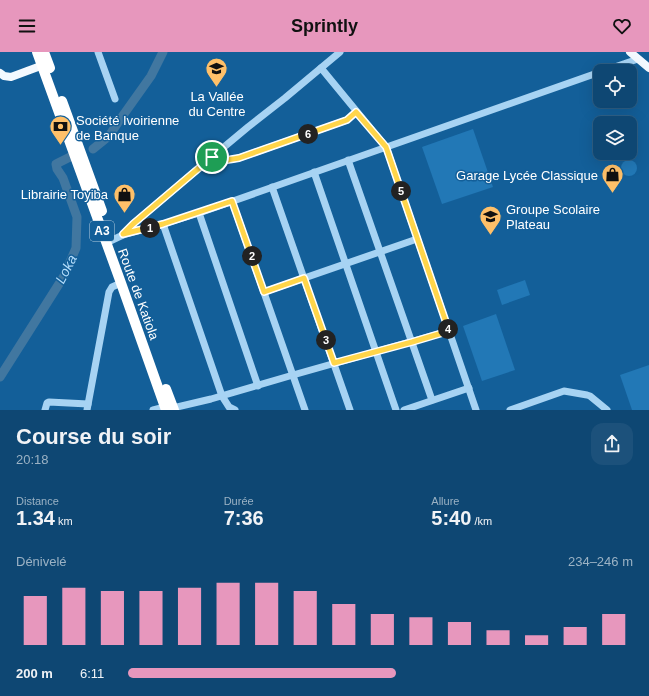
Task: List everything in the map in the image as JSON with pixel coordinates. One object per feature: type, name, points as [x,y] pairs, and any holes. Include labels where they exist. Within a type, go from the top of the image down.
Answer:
[{"type":"highway","name":"Route de Katiola","points":[[37,52],[45,65],[170,409]]},
{"type":"highway","name":"Route de Katiola","points":[[44,52],[45,65]]},
{"type":"highway","name":"Route de Katiola","points":[[110,242],[121,282],[170,409]]},
{"type":"main road","points":[[630,52],[649,68]]},
{"type":"main road","points":[[0,73],[4,76],[11,77],[45,65]]},
{"type":"street","points":[[98,52],[115,100]]},
{"type":"street","points":[[110,242],[123,234],[212,157],[340,52]]},
{"type":"street","points":[[623,64],[638,59]]},
{"type":"street","points":[[322,68],[356,112],[386,147],[476,410]]},
{"type":"street","points":[[123,234],[199,213],[593,74]]},
{"type":"street","points":[[212,157],[227,160],[249,155],[347,120],[356,112]]},
{"type":"street","points":[[348,160],[432,400]]},
{"type":"street","points":[[314,172],[396,410]]},
{"type":"street","points":[[272,187],[350,410]]},
{"type":"street","points":[[232,201],[306,410]]},
{"type":"street","points":[[199,213],[258,386]]},
{"type":"street","points":[[163,224],[222,396],[229,407],[235,410]]},
{"type":"street","points":[[264,292],[417,239]]},
{"type":"street","points":[[45,410],[47,403],[49,402],[87,407],[110,292],[112,287],[121,282]]},
{"type":"street","points":[[153,410],[170,409],[222,396],[449,331]]},
{"type":"street","points":[[404,410],[468,388]]},
{"type":"street","points":[[510,410],[564,391],[590,396],[607,410]]},
{"type":"shaded area","points":[[473,129],[493,187],[442,204],[422,147]]},
{"type":"shaded area","points":[[626,160],[632,160],[637,165],[637,171],[632,176],[626,176],[621,171],[621,165]]},
{"type":"shaded area","points":[[525,280],[530,295],[502,305],[497,290]]},
{"type":"shaded area","points":[[496,314],[515,370],[482,381],[463,326]]},
{"type":"shaded area","points":[[649,365],[649,410],[632,410],[620,375]]},
{"type":"waterway","name":"Loka","points":[[93,149],[109,136],[151,76],[163,52]]},
{"type":"waterway","name":"Loka","points":[[0,377],[64,276],[76,248],[77,217],[63,178],[57,169],[56,164],[70,157]]},
{"type":"place","name":"La Vallée du Centre","points":[[217,88]]},
{"type":"place","name":"Société Ivoirienne de Banque","points":[[60,146]]},
{"type":"place","name":"Garage Lycée Classique","points":[[613,194]]},
{"type":"place","name":"Librairie Toyiba","points":[[124,214]]},
{"type":"place","name":"Groupe Scolaire Plateau","points":[[490,236]]},
{"type":"route","points":[[356,112],[386,147],[449,331],[334,363],[304,278],[264,292],[232,201],[163,224],[123,234],[212,157],[227,160],[249,155],[347,120],[356,112]]}]
